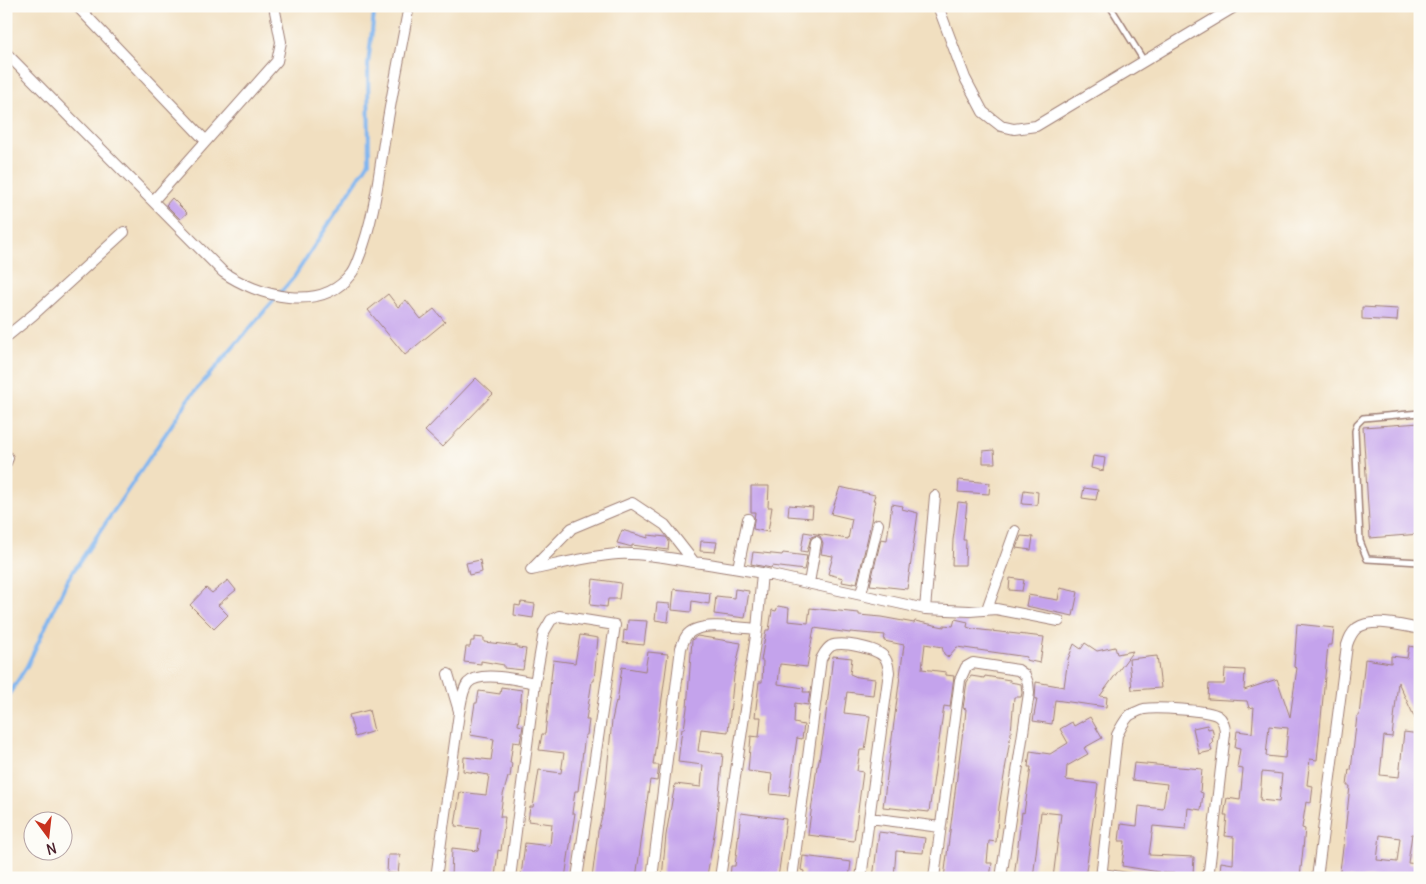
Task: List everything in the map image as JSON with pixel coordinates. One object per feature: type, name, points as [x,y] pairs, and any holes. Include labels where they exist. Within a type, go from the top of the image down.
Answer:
[{"type":"street","points":[[77,6],[206,141]]},
{"type":"street","points":[[153,201],[277,61],[281,42],[274,6]]},
{"type":"street","points":[[6,53],[223,272],[250,287],[269,293],[302,298],[328,292],[341,285],[352,273],[366,240],[409,6]]},
{"type":"street","points":[[938,6],[965,78],[983,112],[1001,126],[1014,129],[1036,126],[1236,6]]},
{"type":"street","points":[[6,337],[33,315],[124,232]]},
{"type":"street","points":[[6,456],[8,458],[6,463]]},
{"type":"street","points":[[925,609],[935,496]]},
{"type":"street","points":[[694,562],[665,525],[632,504],[572,528],[531,570],[592,557],[620,554],[666,557],[694,562],[738,568],[925,609],[970,611],[987,609],[1059,621]]},
{"type":"street","points":[[738,568],[748,519]]},
{"type":"street","points":[[861,594],[878,524]]},
{"type":"street","points":[[987,609],[1015,531]]},
{"type":"street","points":[[809,583],[816,542]]},
{"type":"street","points":[[720,878],[757,629],[762,573]]},
{"type":"street","points":[[510,878],[535,682],[544,632],[551,620],[559,616],[615,626],[577,878]]},
{"type":"street","points":[[1317,878],[1346,645],[1351,634],[1366,624],[1378,623],[1420,629]]},
{"type":"street","points":[[652,878],[681,648],[684,640],[689,633],[707,627],[757,629]]},
{"type":"street","points":[[792,878],[821,659],[825,651],[832,646],[840,644],[875,650],[883,655],[888,662],[889,672],[861,878]]},
{"type":"street","points":[[934,878],[960,680],[962,672],[973,663],[1018,670],[1025,676],[1028,683],[1029,693],[1001,878]]},
{"type":"street","points":[[448,674],[459,714]]},
{"type":"street","points":[[436,878],[459,714],[468,683],[475,678],[484,676],[535,682]]},
{"type":"street","points":[[1127,878],[1101,876],[1117,735],[1122,724],[1131,715],[1143,709],[1156,708],[1217,715],[1225,726],[1209,870],[1205,878]]},
{"type":"street","points":[[870,818],[940,827]]},
{"type":"lane","points":[[1110,6],[1144,61]]},
{"type":"lane","points":[[1420,413],[1363,418],[1357,424],[1355,432],[1360,541],[1367,559],[1420,562]]},
{"type":"building","points":[[172,198],[187,213],[180,219],[166,205]]},
{"type":"building","points":[[388,294],[398,307],[406,300],[421,319],[434,309],[445,322],[405,355],[368,310]]},
{"type":"building","points":[[1362,307],[1398,309],[1397,321],[1362,319]]},
{"type":"building","points":[[476,378],[493,394],[442,447],[425,431]]},
{"type":"building","points":[[1420,423],[1420,534],[1370,538],[1363,427]]},
{"type":"building","points":[[994,450],[995,463],[983,463],[983,451]]},
{"type":"building","points":[[1093,456],[1105,458],[1103,471],[1091,468]]},
{"type":"building","points":[[959,480],[990,483],[989,494],[958,492]]},
{"type":"building","points":[[751,486],[769,486],[768,507],[772,507],[768,532],[753,529],[755,512],[751,512]]},
{"type":"building","points":[[840,487],[875,495],[868,537],[857,583],[853,582],[853,584],[842,582],[843,578],[828,574],[833,556],[821,554],[823,543],[820,536],[811,537],[807,552],[801,551],[804,532],[848,539],[852,519],[831,514]]},
{"type":"building","points":[[1084,488],[1098,490],[1096,500],[1082,498]]},
{"type":"building","points":[[1024,490],[1038,492],[1037,505],[1022,504]]},
{"type":"building","points":[[958,502],[967,503],[963,540],[966,540],[965,565],[952,565]]},
{"type":"building","points":[[892,504],[903,506],[902,509],[918,513],[907,589],[870,585],[881,539],[887,540]]},
{"type":"building","points":[[789,505],[813,507],[812,518],[788,516]]},
{"type":"building","points":[[622,530],[648,538],[648,535],[666,537],[669,541],[668,550],[632,545],[632,547],[617,543]]},
{"type":"building","points":[[1021,536],[1033,537],[1031,550],[1016,548]]},
{"type":"building","points":[[701,541],[717,542],[715,552],[700,551]]},
{"type":"building","points":[[753,552],[807,556],[804,570],[772,566],[771,568],[751,564]]},
{"type":"building","points":[[480,560],[482,572],[469,575],[466,563]]},
{"type":"building","points":[[1010,578],[1024,580],[1022,591],[1009,590]]},
{"type":"building","points":[[593,579],[621,583],[619,599],[608,599],[607,607],[590,605]]},
{"type":"building","points":[[228,580],[236,590],[218,605],[228,615],[214,629],[190,605],[206,588],[212,593]]},
{"type":"building","points":[[1060,588],[1078,592],[1073,616],[1026,606],[1028,595],[1058,600]]},
{"type":"building","points":[[674,589],[710,593],[709,604],[692,601],[691,612],[672,610]]},
{"type":"building","points":[[735,589],[749,591],[745,618],[714,614],[716,596],[734,598]]},
{"type":"building","points":[[521,602],[535,604],[533,618],[514,615],[515,605],[520,606]]},
{"type":"building","points":[[657,603],[670,604],[668,622],[655,620]]},
{"type":"building","points":[[778,606],[789,608],[788,621],[808,623],[810,608],[859,613],[859,615],[914,623],[915,621],[944,627],[944,625],[953,626],[955,619],[968,622],[967,627],[973,629],[1044,637],[1040,663],[1026,660],[1027,657],[957,647],[948,657],[944,654],[942,647],[925,644],[922,669],[946,672],[946,675],[954,676],[950,707],[944,706],[929,812],[883,807],[904,645],[884,641],[885,635],[814,628],[807,667],[780,664],[778,684],[804,688],[803,692],[810,692],[808,705],[795,703],[794,723],[804,725],[802,739],[797,738],[789,796],[770,794],[772,774],[748,771],[751,736],[759,737],[761,717],[755,717],[759,682],[762,682],[763,661],[761,661],[766,630],[769,630],[772,610],[776,611]]},
{"type":"building","points":[[628,620],[647,621],[644,645],[623,643],[624,630],[627,631]]},
{"type":"building","points":[[1297,624],[1334,628],[1332,645],[1328,645],[1317,760],[1310,759],[1307,785],[1313,786],[1311,803],[1306,802],[1302,828],[1305,829],[1300,878],[1219,878],[1221,862],[1233,864],[1234,837],[1225,836],[1227,815],[1224,815],[1227,798],[1240,800],[1243,769],[1237,768],[1240,749],[1235,748],[1237,731],[1252,733],[1254,707],[1249,708],[1247,701],[1208,699],[1209,684],[1224,684],[1225,669],[1245,670],[1244,690],[1277,679],[1290,717],[1297,668],[1294,667]],"holes":[[[1269,726],[1288,728],[1285,758],[1266,756]],[[1262,772],[1282,774],[1279,802],[1260,800]]]},
{"type":"building","points":[[580,635],[598,638],[594,681],[592,681],[586,720],[589,720],[587,735],[585,735],[578,791],[575,791],[572,813],[575,813],[565,878],[521,876],[525,843],[550,846],[552,824],[528,821],[530,807],[533,807],[539,770],[561,773],[564,753],[539,750],[542,734],[545,734],[553,660],[575,663]]},
{"type":"building","points":[[697,636],[741,643],[734,676],[728,732],[701,729],[698,751],[723,754],[716,823],[707,876],[681,874],[681,878],[662,878],[666,835],[675,784],[701,787],[703,765],[678,762],[687,708],[692,640]]},
{"type":"building","points":[[474,637],[484,638],[484,642],[518,646],[518,648],[526,649],[523,670],[504,668],[504,665],[481,661],[481,664],[464,662],[466,647],[470,647]]},
{"type":"building","points":[[1085,643],[1097,651],[1115,647],[1117,654],[1133,651],[1100,696],[1107,697],[1106,707],[1055,700],[1052,724],[1033,721],[1037,699],[1035,699],[1036,682],[1064,687],[1068,659],[1074,644],[1081,649]]},
{"type":"building","points":[[1409,646],[1420,648],[1420,729],[1398,682],[1392,737],[1384,736],[1380,775],[1399,777],[1404,732],[1420,734],[1417,756],[1420,756],[1420,813],[1417,835],[1412,834],[1408,863],[1417,864],[1415,878],[1339,878],[1350,786],[1347,786],[1349,769],[1351,770],[1357,716],[1359,716],[1365,659],[1391,663],[1391,656],[1407,658]],"holes":[[[1380,835],[1400,838],[1397,862],[1377,860]]]},
{"type":"building","points":[[648,652],[668,654],[653,765],[659,765],[657,781],[650,780],[636,878],[592,878],[598,831],[603,812],[612,720],[617,702],[622,667],[645,671]]},
{"type":"building","points":[[833,656],[852,658],[850,674],[857,677],[875,679],[873,695],[847,692],[844,713],[870,716],[865,750],[860,750],[857,771],[863,772],[854,841],[808,835]]},
{"type":"building","points":[[1157,656],[1161,688],[1132,690],[1129,659]]},
{"type":"building","points":[[971,676],[1010,680],[1010,682],[1021,684],[1022,693],[1021,697],[1014,697],[996,842],[989,841],[987,863],[992,863],[990,878],[944,878],[964,730],[966,709],[963,708],[967,682]]},
{"type":"building","points":[[501,687],[522,690],[518,725],[523,726],[520,743],[513,742],[510,777],[508,777],[503,795],[500,817],[505,817],[501,851],[498,850],[495,878],[451,878],[452,848],[478,851],[481,829],[455,826],[460,792],[486,795],[489,775],[463,771],[464,757],[491,760],[494,739],[470,735],[475,703],[477,703],[479,691],[500,694]]},
{"type":"building","points":[[369,710],[374,731],[355,737],[349,715]]},
{"type":"building","points":[[1090,717],[1102,738],[1084,748],[1088,754],[1067,766],[1066,780],[1098,784],[1085,878],[1053,878],[1061,814],[1041,812],[1033,878],[1014,878],[1022,812],[1024,813],[1031,767],[1028,767],[1030,751],[1050,754],[1068,743],[1060,729],[1072,722],[1074,726]]},
{"type":"building","points":[[1207,725],[1208,729],[1212,728],[1214,737],[1212,738],[1213,743],[1210,744],[1212,751],[1199,754],[1193,728]]},
{"type":"building","points":[[1134,763],[1202,769],[1200,792],[1203,793],[1201,810],[1188,808],[1186,829],[1153,826],[1149,855],[1194,857],[1193,874],[1159,873],[1122,866],[1125,841],[1119,841],[1121,824],[1137,826],[1139,806],[1163,809],[1167,784],[1132,780]]},
{"type":"building","points":[[741,813],[786,819],[778,878],[730,878],[731,866],[735,866]]},
{"type":"building","points":[[879,832],[925,838],[923,853],[896,851],[894,878],[873,878]]},
{"type":"building","points":[[388,855],[400,855],[398,874],[387,873]]},
{"type":"building","points":[[803,856],[851,862],[849,878],[803,878],[804,871],[801,870]]},
{"type":"waterway","points":[[6,699],[27,666],[68,579],[191,396],[294,277],[369,162],[368,64],[375,6]]}]
